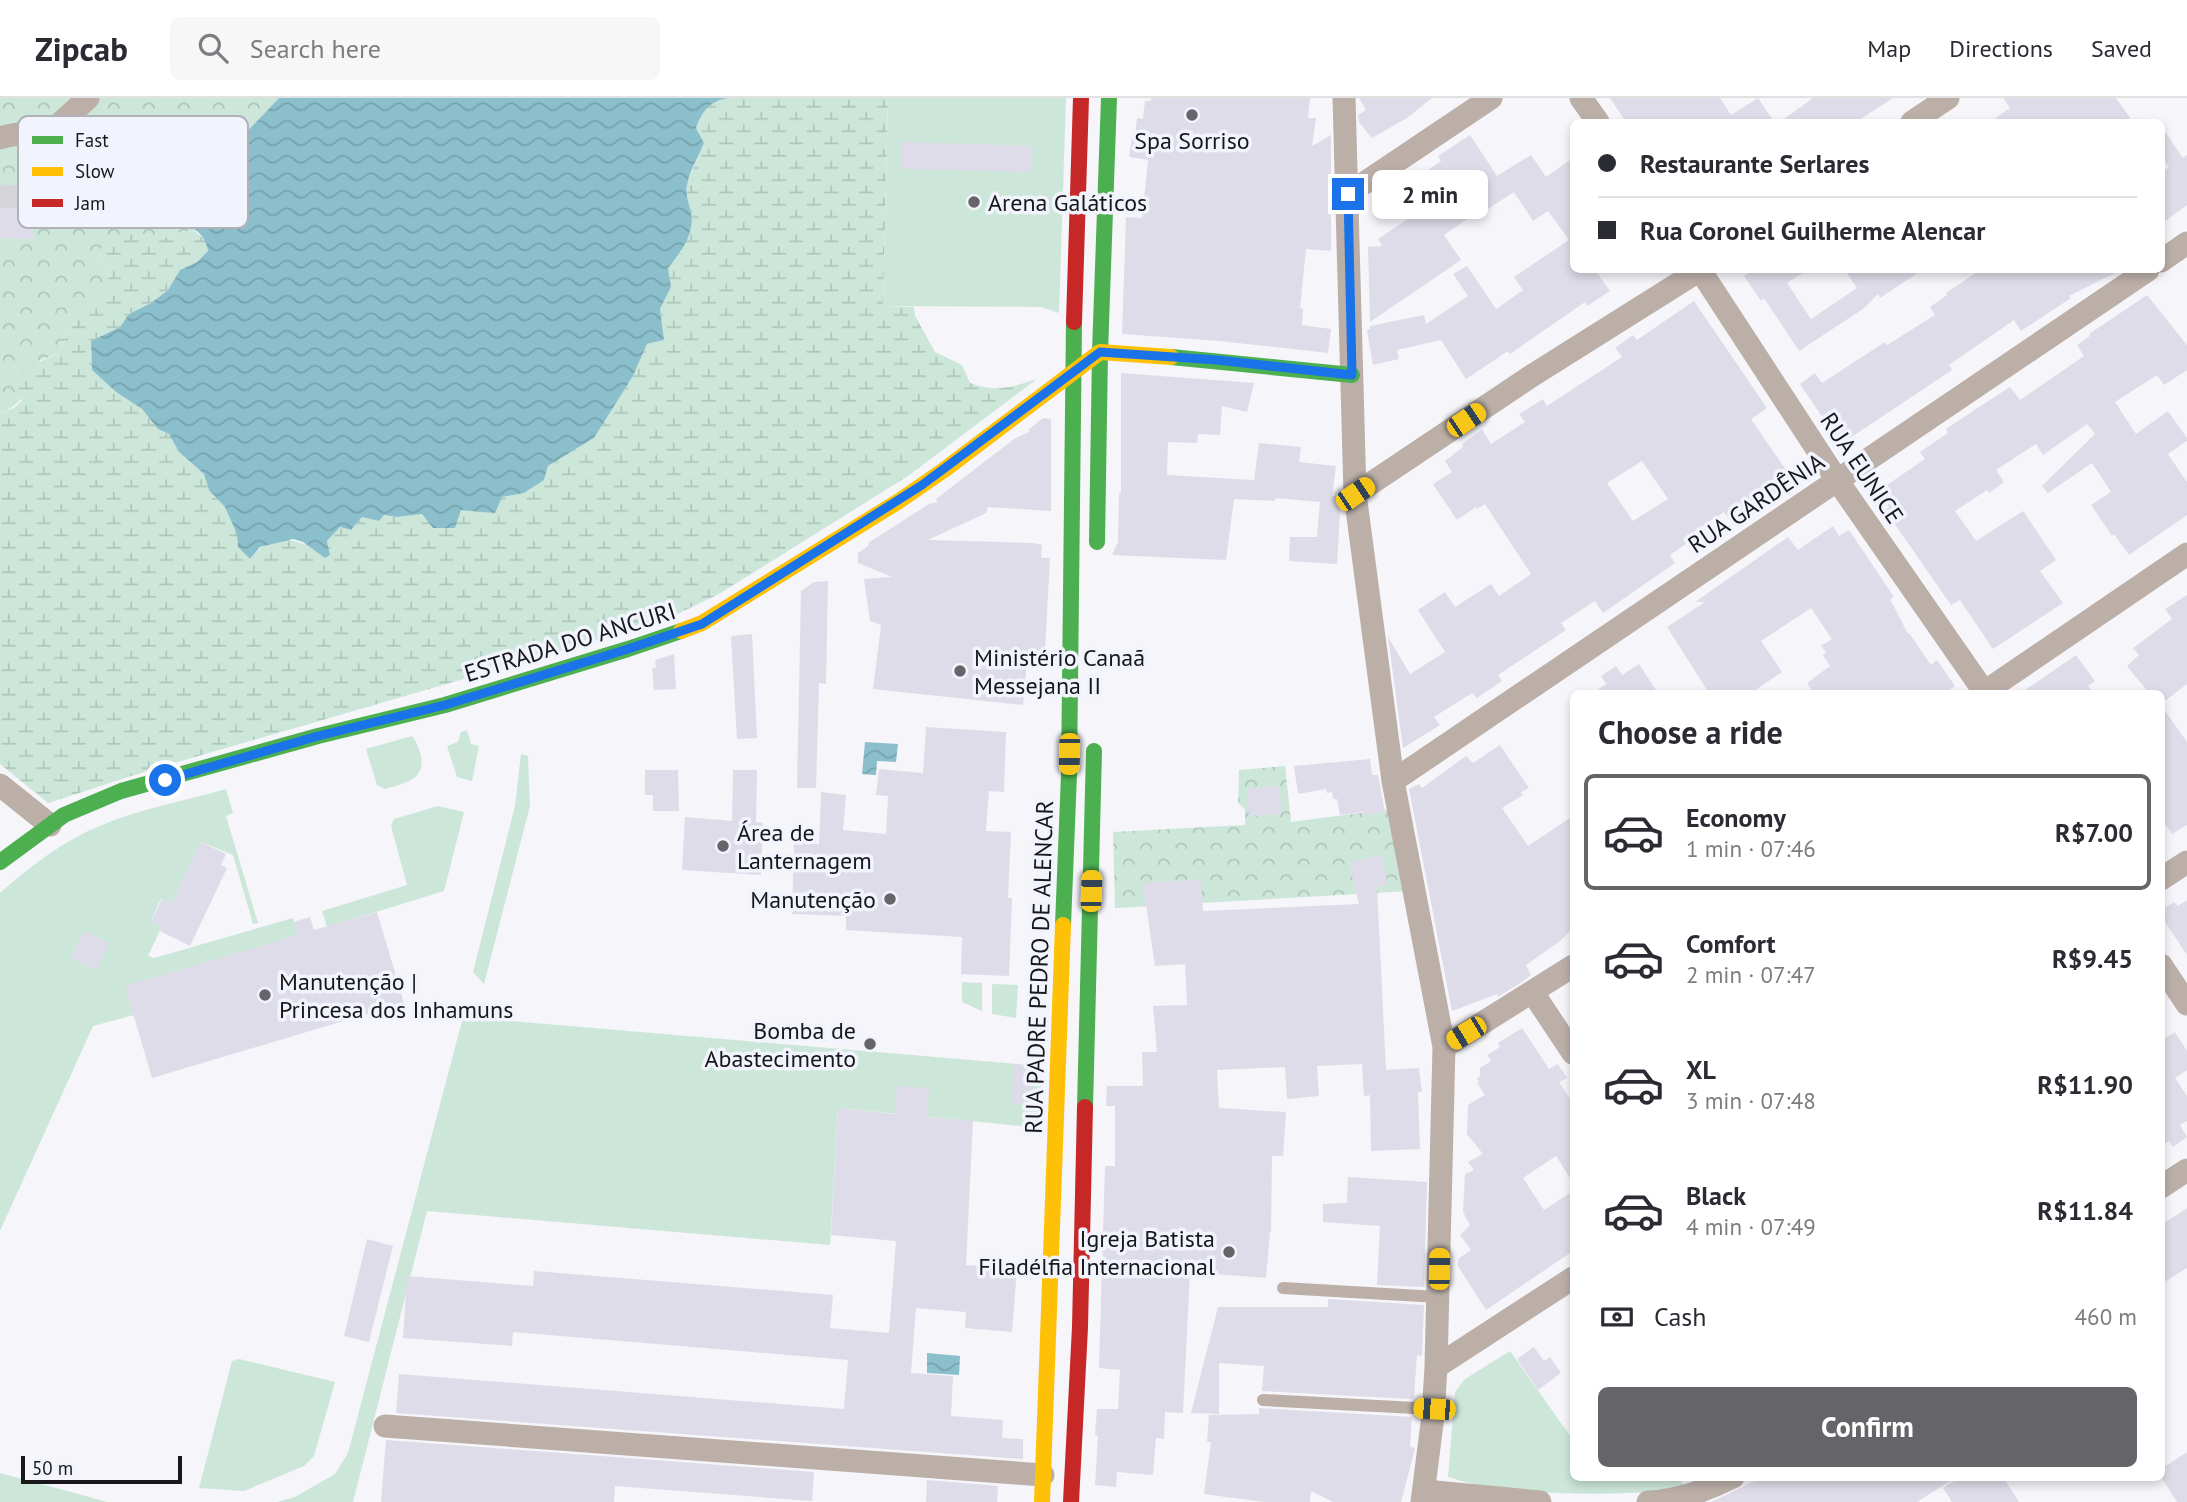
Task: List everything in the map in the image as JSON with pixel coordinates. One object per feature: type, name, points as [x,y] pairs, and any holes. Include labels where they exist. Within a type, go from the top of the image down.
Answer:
[{"type":"main road","name":"RUA PADRE PEDRO DE ALENCAR","points":[[1042,1502],[1070,714],[1072,370],[1081,98]]},
{"type":"main road","points":[[1097,557],[1100,352],[1109,98]]},
{"type":"main road","name":"ESTRADA DO ANCURI","points":[[0,862],[50,825],[83,805],[121,791],[318,736],[445,705],[702,624],[933,478],[1072,370],[1100,352]]},
{"type":"main road","points":[[1100,352],[1217,360],[1352,375]]},
{"type":"main road","name":"RUA PADRE PEDRO DE ALENCAR","points":[[1071,1502],[1080,1327],[1094,734]]},
{"type":"main road","points":[[1060,1018],[1087,1019]]},
{"type":"street","points":[[68,116],[88,98]]},
{"type":"street","points":[[1344,98],[1355,494],[1393,780],[1444,1047],[1436,1367],[1424,1496],[1540,1502]]},
{"type":"street","points":[[1348,194],[1491,98]]},
{"type":"street","points":[[1581,98],[1596,119]]},
{"type":"street","points":[[1916,119],[1948,98]]},
{"type":"street","points":[[0,138],[18,134]]},
{"type":"street","points":[[2165,258],[2187,243]]},
{"type":"street","points":[[1355,494],[1533,375],[1695,273]]},
{"type":"street","name":"RUA EUNICE","points":[[1702,273],[1837,480],[1982,690]]},
{"type":"street","name":"RUA GARDÊNIA","points":[[1393,780],[2144,273]]},
{"type":"street","points":[[1988,690],[2187,554]]},
{"type":"street","points":[[0,785],[50,825]]},
{"type":"street","points":[[2165,876],[2187,862]]},
{"type":"street","points":[[1444,1047],[1570,968]]},
{"type":"street","points":[[2165,971],[2187,1004]]},
{"type":"street","points":[[1533,993],[1570,1048]]},
{"type":"street","points":[[2165,1184],[2187,1170]]},
{"type":"street","points":[[1436,1367],[1570,1280]]},
{"type":"street","points":[[385,1426],[1043,1475]]},
{"type":"street","points":[[1648,1502],[1696,1492],[1723,1481]]},
{"type":"lane","points":[[1283,1289],[1438,1297]]},
{"type":"lane","points":[[1263,1400],[1434,1409]]},
{"type":"green space","points":[[0,98],[279,98],[248,130],[248,116],[18,116],[18,228],[193,228],[196,231],[180,232],[165,238],[134,233],[99,252],[109,276],[105,292],[79,317],[66,335],[59,353],[38,361],[21,399],[0,413]]},
{"type":"green space","points":[[729,98],[888,98],[883,306],[914,307],[915,316],[935,352],[962,365],[970,383],[996,388],[1037,379],[908,476],[719,594],[663,621],[147,771],[48,803],[0,764],[0,413],[14,408],[22,400],[13,388],[21,374],[32,365],[59,353],[66,335],[79,317],[104,292],[109,276],[99,252],[107,238],[134,233],[165,238],[180,232],[195,231],[207,242],[208,251],[197,262],[180,270],[168,290],[151,303],[129,314],[120,327],[91,341],[92,370],[116,392],[142,409],[158,429],[169,434],[179,452],[204,474],[209,490],[225,506],[237,534],[238,547],[250,559],[259,549],[278,540],[298,542],[330,555],[327,541],[340,527],[351,530],[362,517],[379,521],[384,515],[397,517],[422,514],[434,528],[454,528],[461,510],[524,493],[544,480],[548,466],[594,438],[633,376],[647,344],[664,340],[660,309],[671,287],[668,268],[681,252],[692,215],[686,195],[687,183],[704,143],[696,128],[708,107]]},
{"type":"green space","name":"Arena Galáticos","points":[[888,98],[1066,98],[1059,313],[1041,307],[883,306]]},
{"type":"green space","points":[[467,730],[471,744],[479,746],[472,781],[457,777],[447,746],[458,742],[461,732]]},
{"type":"green space","points":[[412,736],[417,743],[422,764],[417,776],[406,783],[385,789],[377,785],[366,749]]},
{"type":"green space","points":[[521,754],[528,756],[530,806],[484,984],[473,972],[515,806]]},
{"type":"green space","points":[[1285,766],[1291,822],[1391,809],[1409,891],[1115,908],[1113,832],[1245,825],[1245,809],[1238,803],[1239,770]]},
{"type":"green space","points":[[226,789],[233,813],[226,816],[258,923],[253,924],[233,855],[201,842],[172,904],[161,899],[151,921],[162,926],[148,956],[154,958],[293,918],[298,935],[134,1015],[93,1026],[0,1231],[0,893],[48,854],[88,831],[132,814]]},
{"type":"green space","points":[[438,806],[464,812],[444,891],[327,927],[322,911],[407,885],[391,826],[394,819]]},
{"type":"green space","points":[[962,982],[982,983],[982,1011],[962,1002]]},
{"type":"green space","points":[[992,984],[1018,985],[1016,1018],[992,1014]]},
{"type":"green space","points":[[476,1018],[1041,1066],[1042,1128],[838,1108],[830,1245],[427,1211],[353,1502],[277,1502],[295,1497],[335,1474],[348,1453],[462,1021]]},
{"type":"green space","points":[[1510,1351],[1570,1436],[1570,1481],[1681,1481],[1686,1489],[1566,1494],[1502,1489],[1448,1477],[1455,1392],[1465,1379]]},
{"type":"green space","points":[[239,1359],[335,1382],[314,1456],[304,1466],[244,1491],[199,1488],[232,1361]]},
{"type":"green space","points":[[0,1473],[93,1498],[107,1502],[0,1502]]},
{"type":"water","points":[[279,98],[729,98],[708,107],[696,128],[704,143],[687,185],[692,220],[689,235],[668,268],[671,287],[660,309],[664,340],[647,344],[633,376],[594,438],[548,466],[544,480],[524,493],[502,497],[495,513],[461,510],[455,528],[433,528],[422,514],[397,517],[384,515],[379,521],[362,517],[351,530],[340,527],[327,541],[330,555],[325,558],[303,542],[293,539],[260,547],[250,559],[238,547],[237,534],[225,507],[209,490],[204,474],[179,452],[169,434],[158,429],[142,409],[116,392],[92,370],[91,341],[120,327],[129,314],[151,303],[168,290],[180,270],[197,262],[208,251],[204,239],[193,228],[248,228],[248,130]]},
{"type":"water","points":[[865,742],[898,744],[896,762],[877,761],[876,775],[862,774]]},
{"type":"water","points":[[927,1353],[960,1356],[959,1375],[927,1373]]},
{"type":"building","points":[[1151,98],[1310,98],[1308,118],[1316,118],[1312,146],[1331,135],[1331,251],[1306,249],[1300,308],[1303,309],[1302,325],[1331,329],[1328,353],[1122,334],[1126,217],[1142,218],[1148,160],[1129,157],[1137,118],[1143,119],[1145,101],[1151,101]]},
{"type":"building","points":[[1359,98],[1432,98],[1407,118],[1372,138],[1359,122],[1358,115],[1366,110]]},
{"type":"building","points":[[1610,98],[1720,98],[1731,115],[1758,98],[1772,119],[1624,119]]},
{"type":"building","points":[[1813,98],[1893,98],[1861,119],[1784,119]]},
{"type":"building","points":[[2003,98],[2116,98],[2131,119],[1994,119],[2010,108]]},
{"type":"building","points":[[2165,132],[2183,158],[2187,155],[2187,205],[2165,221],[2165,170],[2169,167],[2165,162]]},
{"type":"building","points":[[1470,135],[1497,176],[1531,155],[1546,177],[1570,160],[1570,273],[1597,273],[1610,291],[1587,306],[1585,302],[1510,354],[1508,351],[1466,379],[1441,340],[1397,350],[1399,359],[1373,365],[1367,330],[1370,326],[1424,315],[1426,324],[1468,296],[1453,274],[1467,266],[1496,309],[1523,290],[1514,277],[1569,240],[1548,211],[1533,221],[1514,192],[1444,235],[1461,260],[1370,322],[1368,247],[1382,246],[1378,239],[1426,207],[1409,183],[1441,161],[1438,156]]},
{"type":"building","points":[[901,142],[1032,146],[1031,172],[902,169]]},
{"type":"building","points":[[0,189],[18,189],[18,228],[34,228],[34,239],[0,238]]},
{"type":"building","points":[[1749,273],[1802,273],[1787,283],[1811,319],[1857,288],[1847,273],[1918,273],[1880,298],[1878,294],[1863,309],[1799,351],[1764,298],[1761,301],[1744,276]]},
{"type":"building","points":[[1976,273],[2115,273],[2069,296],[2071,298],[2021,331],[2014,320],[1949,365],[1952,370],[1841,444],[1800,384],[1815,373],[1822,383],[1885,342],[1887,345],[1935,315],[1930,307],[1947,295],[1946,293]]},
{"type":"building","points":[[2147,295],[2187,345],[2187,370],[2164,385],[2157,375],[2115,402],[2136,434],[2168,411],[2187,438],[2187,441],[2168,454],[2187,482],[2187,515],[2129,555],[2091,505],[2111,492],[2092,463],[2048,493],[2042,486],[2095,434],[2087,424],[2043,455],[2036,444],[1996,470],[2004,482],[1955,511],[1976,541],[2023,511],[2056,560],[2040,571],[2063,603],[1993,649],[1960,600],[1951,605],[1885,510],[1889,507],[1878,491],[1925,459],[1920,452],[1948,433],[1946,429],[1976,409],[2010,387],[2020,400],[2084,356],[2077,345]]},
{"type":"building","points":[[1694,301],[1767,408],[1751,419],[1795,483],[1733,525],[1724,512],[1683,539],[1686,544],[1670,555],[1675,563],[1603,613],[1595,601],[1561,623],[1566,630],[1498,675],[1502,681],[1477,698],[1472,693],[1434,717],[1440,725],[1403,748],[1388,637],[1410,674],[1445,652],[1418,610],[1445,592],[1455,607],[1491,584],[1499,596],[1531,574],[1485,504],[1457,520],[1433,484],[1452,472],[1445,461],[1482,429],[1491,444],[1525,422],[1519,414],[1543,399],[1547,406],[1622,357],[1615,348],[1633,335],[1637,340]],"holes":[[[1642,461],[1668,499],[1633,521],[1607,483]]]},
{"type":"building","points":[[1121,373],[1254,383],[1247,412],[1222,406],[1220,435],[1198,434],[1197,443],[1168,442],[1167,475],[1254,480],[1259,443],[1301,447],[1299,462],[1336,466],[1332,496],[1341,497],[1337,564],[1289,561],[1290,537],[1317,537],[1320,502],[1275,498],[1275,501],[1234,499],[1226,560],[1112,555],[1118,542],[1121,493]]},
{"type":"building","points":[[1043,418],[1051,419],[1051,511],[988,507],[986,513],[928,540],[1033,543],[1042,545],[1041,558],[1050,558],[1045,651],[1028,649],[1023,705],[873,689],[881,625],[870,621],[864,579],[892,577],[858,563],[858,553],[868,546],[868,543],[929,504],[938,502],[936,499],[1014,439],[1029,432],[1029,429]]},
{"type":"building","points":[[1833,526],[1839,536],[1849,530],[1894,597],[1890,599],[1908,634],[1931,665],[1937,660],[1955,686],[1949,690],[1812,690],[1807,683],[1830,666],[1821,646],[1832,639],[1811,608],[1761,641],[1782,672],[1755,690],[1707,690],[1667,627],[1705,602],[1695,602],[1788,537],[1798,550]]},
{"type":"building","points":[[828,581],[826,684],[819,683],[816,788],[797,788],[801,591],[814,582]]},
{"type":"building","points":[[2187,595],[2187,684],[2165,701],[2165,690],[2147,690],[2127,666],[2139,655],[2133,648],[2172,619],[2165,609]]},
{"type":"building","points":[[752,634],[757,738],[737,739],[731,636]]},
{"type":"building","points":[[674,654],[676,689],[654,690],[652,668],[656,668],[655,660]]},
{"type":"building","points":[[2076,655],[2095,681],[2088,686],[2091,690],[2025,690]]},
{"type":"building","points":[[1639,664],[1656,690],[1597,690],[1606,684],[1601,676],[1616,666],[1622,675]]},
{"type":"building","points":[[2165,711],[2187,742],[2187,825],[2172,834],[2165,824]]},
{"type":"building","points":[[926,727],[1006,732],[1004,792],[989,791],[986,831],[1011,832],[1009,976],[961,974],[962,937],[846,930],[846,916],[792,914],[794,843],[819,844],[821,792],[846,795],[843,830],[886,834],[888,796],[876,795],[879,769],[923,773]]},
{"type":"building","points":[[1500,745],[1529,788],[1502,808],[1528,846],[1570,818],[1570,931],[1526,965],[1531,975],[1525,980],[1498,997],[1497,994],[1452,1011],[1409,789],[1419,784],[1422,788],[1466,756],[1473,763]]},
{"type":"building","points":[[1370,759],[1372,775],[1378,775],[1385,812],[1365,816],[1364,812],[1340,815],[1337,799],[1333,799],[1332,792],[1327,793],[1326,789],[1298,794],[1294,766]]},
{"type":"building","points":[[645,770],[678,770],[679,811],[653,811],[653,795],[645,795]]},
{"type":"building","name":"Área de Lanternagem","points":[[733,770],[757,770],[756,822],[763,823],[761,875],[682,870],[685,817],[732,821]]},
{"type":"building","points":[[1280,786],[1281,814],[1249,816],[1247,789]]},
{"type":"building","points":[[201,842],[226,854],[221,865],[227,868],[190,946],[160,931],[162,926],[151,922],[162,899],[172,904]]},
{"type":"building","points":[[1381,855],[1388,885],[1377,887],[1386,1070],[1419,1068],[1422,1092],[1418,1092],[1420,1149],[1371,1151],[1370,1095],[1364,1096],[1362,1064],[1317,1066],[1319,1096],[1287,1099],[1285,1067],[1217,1070],[1219,1108],[1286,1112],[1283,1156],[1272,1156],[1271,1232],[1266,1278],[1190,1272],[1183,1413],[1165,1412],[1164,1439],[1156,1438],[1153,1475],[1117,1472],[1116,1487],[1095,1485],[1097,1409],[1118,1409],[1120,1370],[1099,1368],[1105,1166],[1115,1166],[1115,1106],[1106,1106],[1107,1086],[1143,1086],[1142,1052],[1157,1052],[1153,1006],[1187,1005],[1185,964],[1155,966],[1143,883],[1201,879],[1203,911],[1359,904],[1349,863]]},
{"type":"building","points":[[2187,900],[2187,955],[2165,922],[2165,908],[2174,902],[2178,906]]},
{"type":"building","name":"Manutenção | Princesa dos Inhamuns","points":[[377,912],[404,1003],[152,1078],[125,986],[298,935],[294,922],[310,917],[314,930]]},
{"type":"building","points":[[84,931],[109,943],[96,970],[71,958]]},
{"type":"building","points":[[1522,1028],[1549,1069],[1558,1064],[1567,1078],[1559,1082],[1570,1098],[1570,1178],[1556,1156],[1523,1178],[1544,1210],[1570,1193],[1570,1253],[1486,1310],[1458,1266],[1458,1259],[1471,1250],[1460,1235],[1470,1225],[1463,1212],[1465,1174],[1474,1170],[1468,1162],[1483,1154],[1467,1134],[1468,1105],[1485,1095],[1477,1083],[1477,1078],[1480,1076],[1480,1068],[1491,1061],[1487,1055],[1500,1047],[1498,1043]]},
{"type":"building","points":[[2175,1032],[2187,1051],[2187,1070],[2175,1078],[2187,1096],[2187,1121],[2180,1125],[2187,1137],[2173,1147],[2169,1141],[2165,1144],[2165,1038]]},
{"type":"building","points":[[1014,1064],[1034,1066],[1033,1104],[1012,1103]]},
{"type":"building","points":[[897,1086],[929,1088],[927,1117],[973,1121],[966,1265],[1017,1269],[1012,1332],[965,1328],[966,1312],[916,1308],[911,1373],[953,1376],[951,1416],[1003,1420],[1002,1438],[1023,1439],[1023,1459],[396,1413],[399,1374],[844,1409],[848,1360],[513,1332],[512,1346],[403,1338],[407,1276],[533,1286],[534,1271],[833,1295],[830,1328],[889,1333],[896,1241],[831,1235],[838,1108],[895,1114]]},
{"type":"building","points":[[1348,1177],[1427,1182],[1424,1287],[1377,1285],[1380,1226],[1323,1222],[1323,1204],[1347,1203]]},
{"type":"building","points":[[2187,1208],[2187,1268],[2165,1282],[2165,1222]]},
{"type":"building","points":[[367,1239],[393,1246],[369,1342],[344,1336]]},
{"type":"building","points":[[1328,1299],[1424,1305],[1422,1356],[1417,1355],[1412,1399],[1262,1391],[1264,1366],[1219,1363],[1219,1414],[1191,1413],[1218,1307],[1328,1307]]},
{"type":"building","points":[[1534,1347],[1544,1361],[1550,1357],[1561,1373],[1538,1390],[1517,1359]]},
{"type":"building","points":[[1259,1408],[1412,1417],[1410,1447],[1415,1448],[1401,1502],[1333,1502],[1311,1491],[1310,1502],[1264,1502],[1204,1494],[1211,1442],[1207,1442],[1209,1415],[1259,1414]]},
{"type":"building","points":[[386,1440],[814,1472],[812,1501],[615,1486],[614,1502],[381,1502]]},
{"type":"building","points":[[2187,1452],[2187,1502],[2177,1502],[2164,1481],[2165,1466]]},
{"type":"building","points":[[927,1480],[998,1486],[997,1502],[926,1502]]},
{"type":"building","points":[[1755,1481],[1950,1481],[1917,1502],[1711,1502]]},
{"type":"building","points":[[1954,1481],[2006,1481],[2019,1502],[1952,1502],[1943,1488]]},
{"type":"tunnel","points":[[0,196],[18,197]]},
{"type":"traffic: fast","points":[[1097,542],[1100,352],[1109,98]]},
{"type":"traffic: fast","points":[[1063,925],[1069,774],[1074,322]]},
{"type":"traffic: fast","points":[[1171,357],[1352,375]]},
{"type":"traffic: fast","points":[[0,862],[64,815],[121,791],[318,736],[445,705],[681,631]]},
{"type":"traffic: fast","points":[[1085,1107],[1094,751]]},
{"type":"traffic: slow","points":[[681,631],[702,623],[899,501],[1100,352],[1171,357]]},
{"type":"traffic: slow","points":[[1042,1502],[1063,925]]},
{"type":"traffic: jam","points":[[1074,322],[1081,98]]},
{"type":"traffic: jam","points":[[1071,1502],[1080,1327],[1085,1107]]},
{"type":"place","name":"Spa Sorriso","points":[[1192,115]]},
{"type":"place","name":"Arena Galáticos","points":[[974,202]]},
{"type":"place","name":"Ministério Canaã Messejana II","points":[[960,671]]},
{"type":"place","name":"Área de Lanternagem","points":[[723,846]]},
{"type":"place","name":"Manutenção","points":[[890,899]]},
{"type":"place","name":"Manutenção | Princesa dos Inhamuns","points":[[265,995]]},
{"type":"place","name":"Bomba de Abastecimento","points":[[870,1044]]},
{"type":"place","name":"Igreja Batista Filadélfia Internacional","points":[[1229,1252]]},
{"type":"route","points":[[165,780],[318,736],[445,705],[702,624],[899,501],[944,470],[1072,370],[1100,352],[1217,360],[1352,375],[1348,194]]}]
